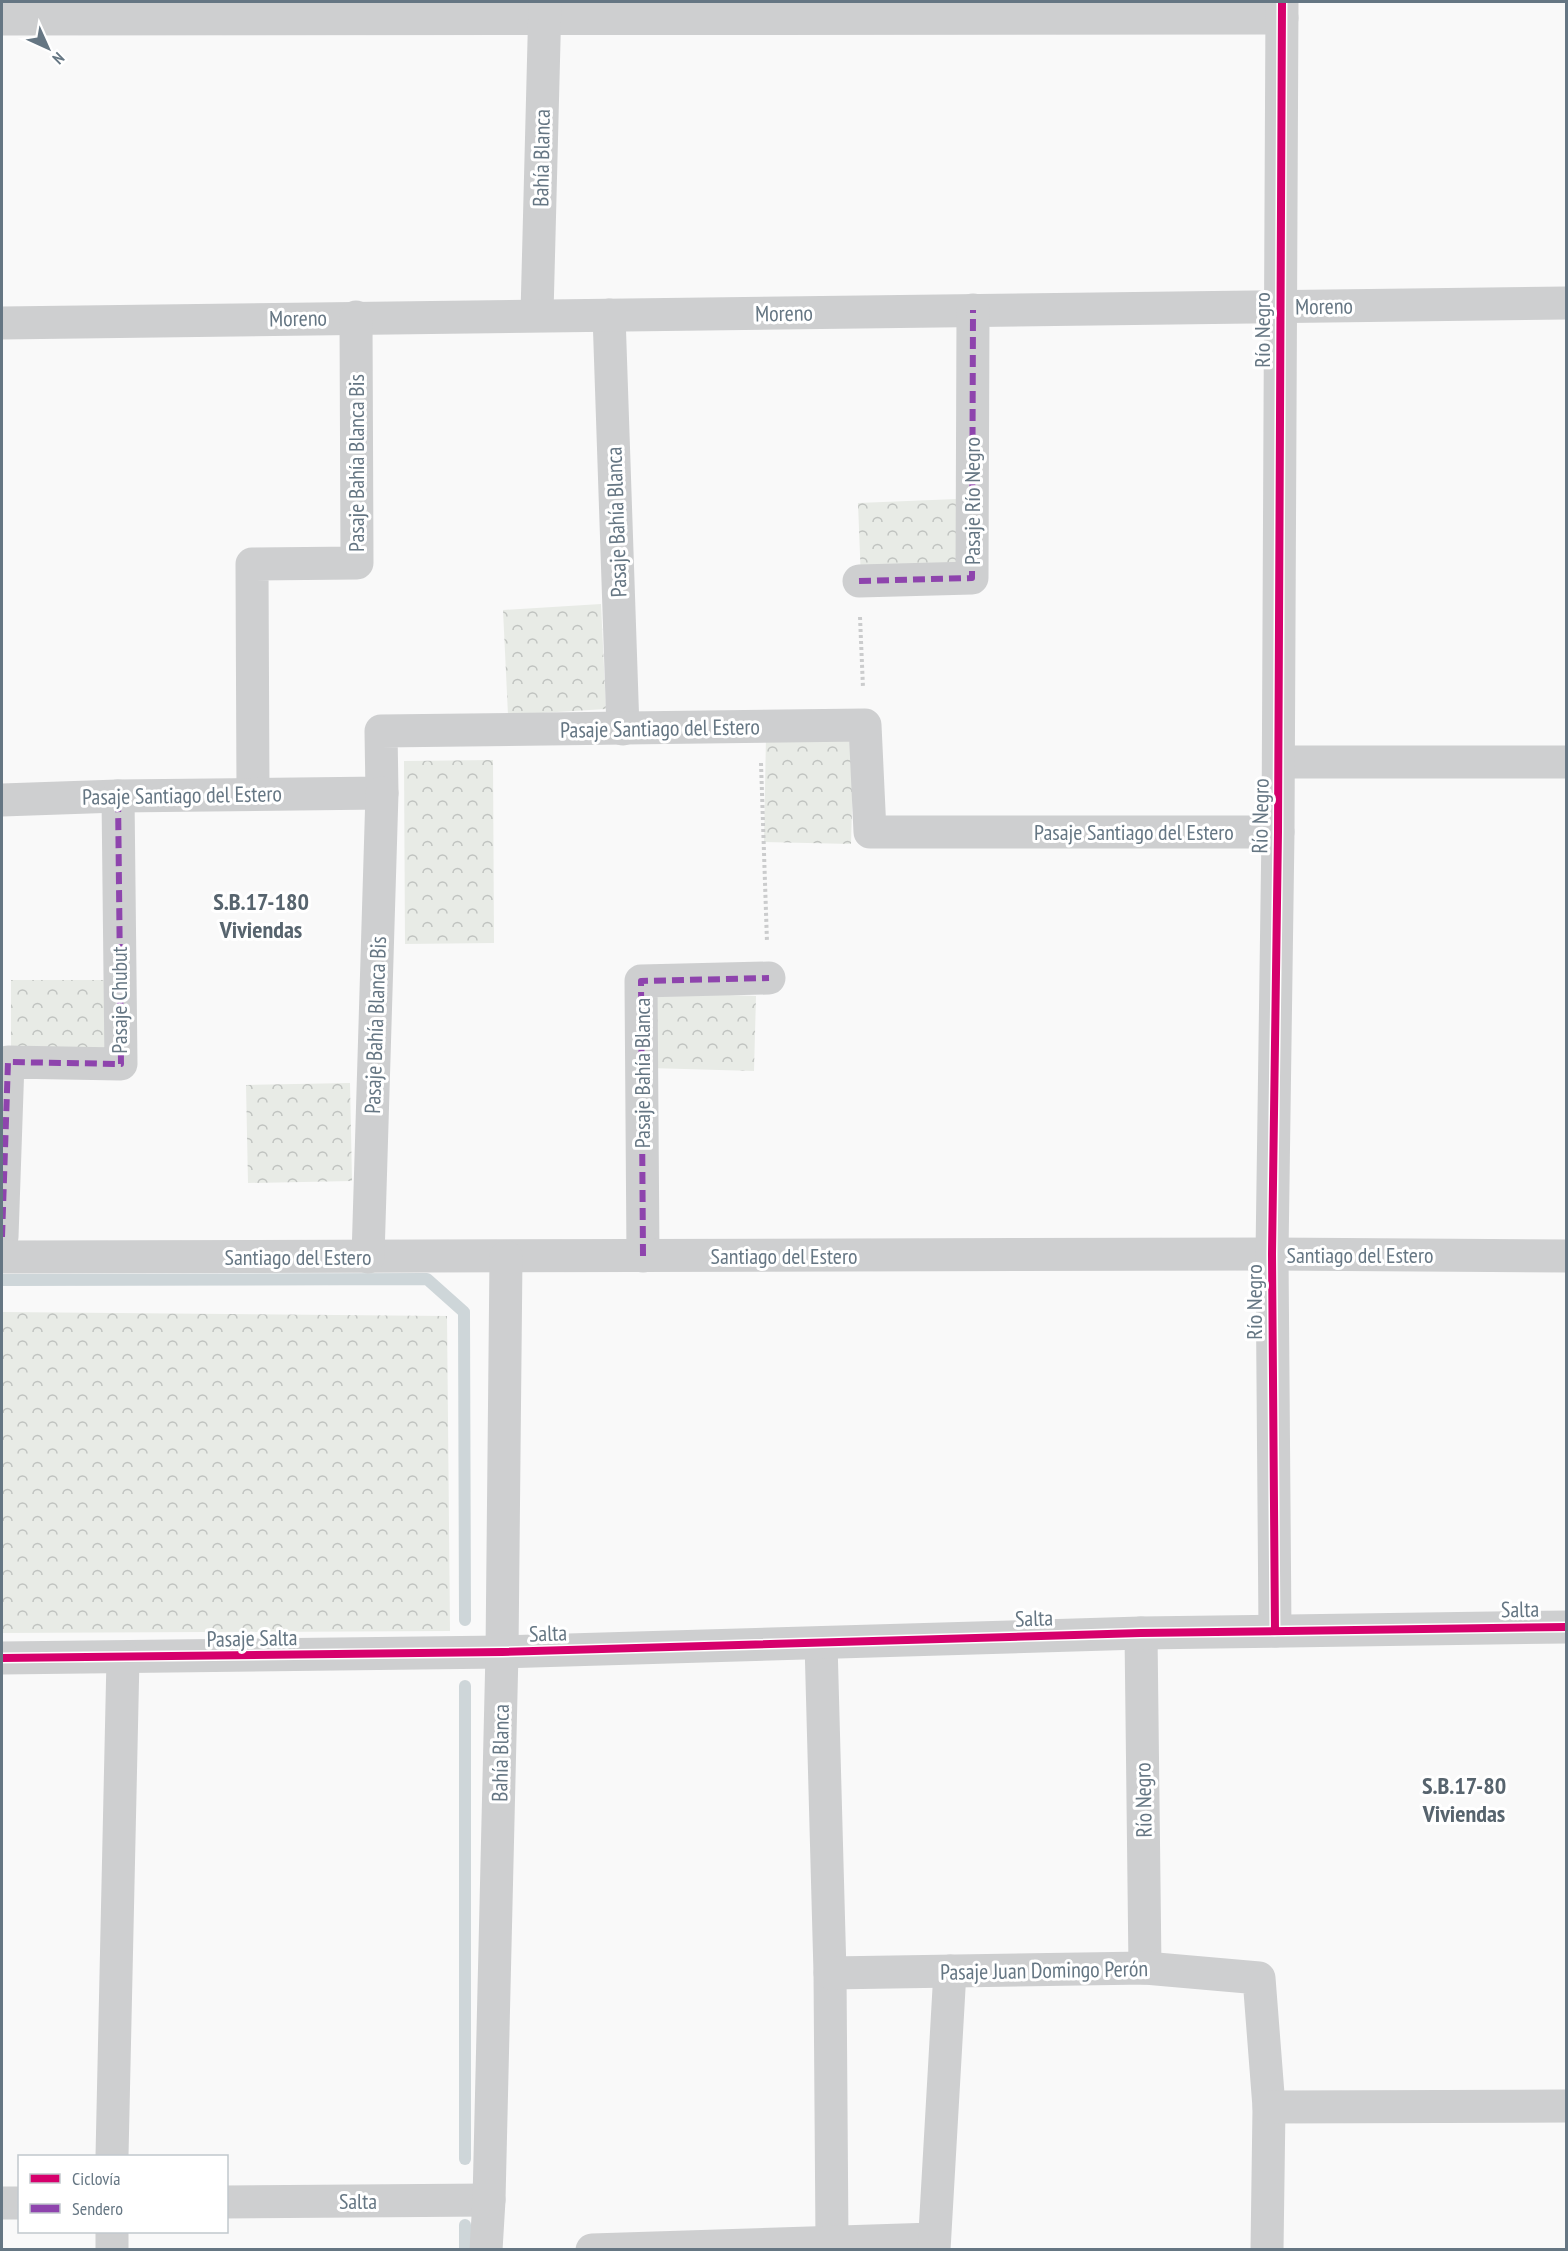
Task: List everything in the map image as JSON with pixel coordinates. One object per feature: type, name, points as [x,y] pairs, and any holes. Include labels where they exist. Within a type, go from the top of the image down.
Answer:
[{"type":"street","points":[[2,20],[544,10],[1282,10]]},
{"type":"street","name":"Bahía Blanca","points":[[537,315],[544,10]]},
{"type":"street","name":"Río Negro","points":[[1275,1631],[1272,1254],[1279,762],[1282,10]]},
{"type":"street","name":"Moreno","points":[[2,323],[1566,303]]},
{"type":"street","name":"Pasaje Río Negro","points":[[859,581],[972,578],[973,310]]},
{"type":"street","name":"Pasaje Bahía Blanca","points":[[609,315],[622,729]]},
{"type":"street","name":"Pasaje Bahía Blanca Bis","points":[[253,794],[252,564],[357,563],[356,317]]},
{"type":"street","name":"Pasaje Santiago del Estero","points":[[2,800],[118,796],[382,793],[381,731],[864,725],[870,832],[1278,832]]},
{"type":"street","points":[[1279,762],[1566,762]]},
{"type":"street","name":"Pasaje Bahía Blanca Bis","points":[[368,1257],[382,793]]},
{"type":"street","name":"Pasaje Chubut","points":[[2,1237],[8,1062],[121,1064],[118,796]]},
{"type":"street","name":"Pasaje Bahía Blanca","points":[[643,1256],[641,981],[769,978]]},
{"type":"street","name":"Santiago del Estero","points":[[2,1257],[1272,1254],[1566,1256]]},
{"type":"street","name":"Bahía Blanca","points":[[486,2250],[502,1652],[506,1257]]},
{"type":"street","name":"Salta","points":[[502,1652],[1141,1633],[1566,1627]]},
{"type":"street","name":"Río Negro","points":[[1141,1633],[1145,1968]]},
{"type":"street","points":[[821,1643],[830,1973],[832,2241]]},
{"type":"street","name":"Pasaje Salta","points":[[2,1658],[502,1652]]},
{"type":"street","points":[[112,2155],[123,1658]]},
{"type":"street","name":"Pasaje Juan Domingo Perón","points":[[830,1973],[1145,1968],[1259,1978],[1269,2107]]},
{"type":"street","points":[[592,2250],[832,2241],[934,2244],[950,1971]]},
{"type":"street","points":[[1267,2250],[1269,2107],[1566,2106]]},
{"type":"street","name":"Salta","points":[[228,2202],[489,2200]]},
{"type":"street","points":[[2,2203],[18,2203]]},
{"type":"street","points":[[112,2233],[112,2250]]},
{"type":"path","points":[[859,581],[864,725]]},
{"type":"path","points":[[760,727],[769,978]]},
{"type":"green space","points":[[957,499],[960,576],[861,580],[858,503]]},
{"type":"green space","points":[[601,604],[606,709],[508,715],[503,610]]},
{"type":"green space","points":[[766,736],[854,738],[851,844],[764,842]]},
{"type":"green space","points":[[493,760],[494,943],[405,944],[404,761]]},
{"type":"green space","points":[[11,980],[107,980],[106,1055],[11,1054]]},
{"type":"green space","points":[[652,992],[756,996],[754,1071],[649,1068]]},
{"type":"green space","points":[[350,1083],[352,1181],[248,1183],[246,1085]]},
{"type":"green space","points":[[2,1312],[447,1316],[450,1631],[2,1633]]},
{"type":"waterway","points":[[2,1280],[427,1279],[464,1312],[465,1620]]},
{"type":"waterway","points":[[465,1686],[465,2159]]},
{"type":"waterway","points":[[465,2225],[465,2250]]},
{"type":"marked path","points":[[859,581],[972,578],[973,310]]},
{"type":"marked path","points":[[2,1237],[8,1062],[121,1064],[118,796]]},
{"type":"marked path","points":[[643,1256],[641,981],[769,978]]},
{"type":"cycle path","points":[[1275,1631],[1272,1254],[1278,832],[1282,2]]},
{"type":"cycle path","points":[[2,1658],[502,1652],[1141,1633],[1566,1627]]},
{"type":"district","name":"S.B.17-180 Viviendas","points":[[261,915]]},
{"type":"district","name":"S.B.17-80 Viviendas","points":[[1464,1799]]}]
